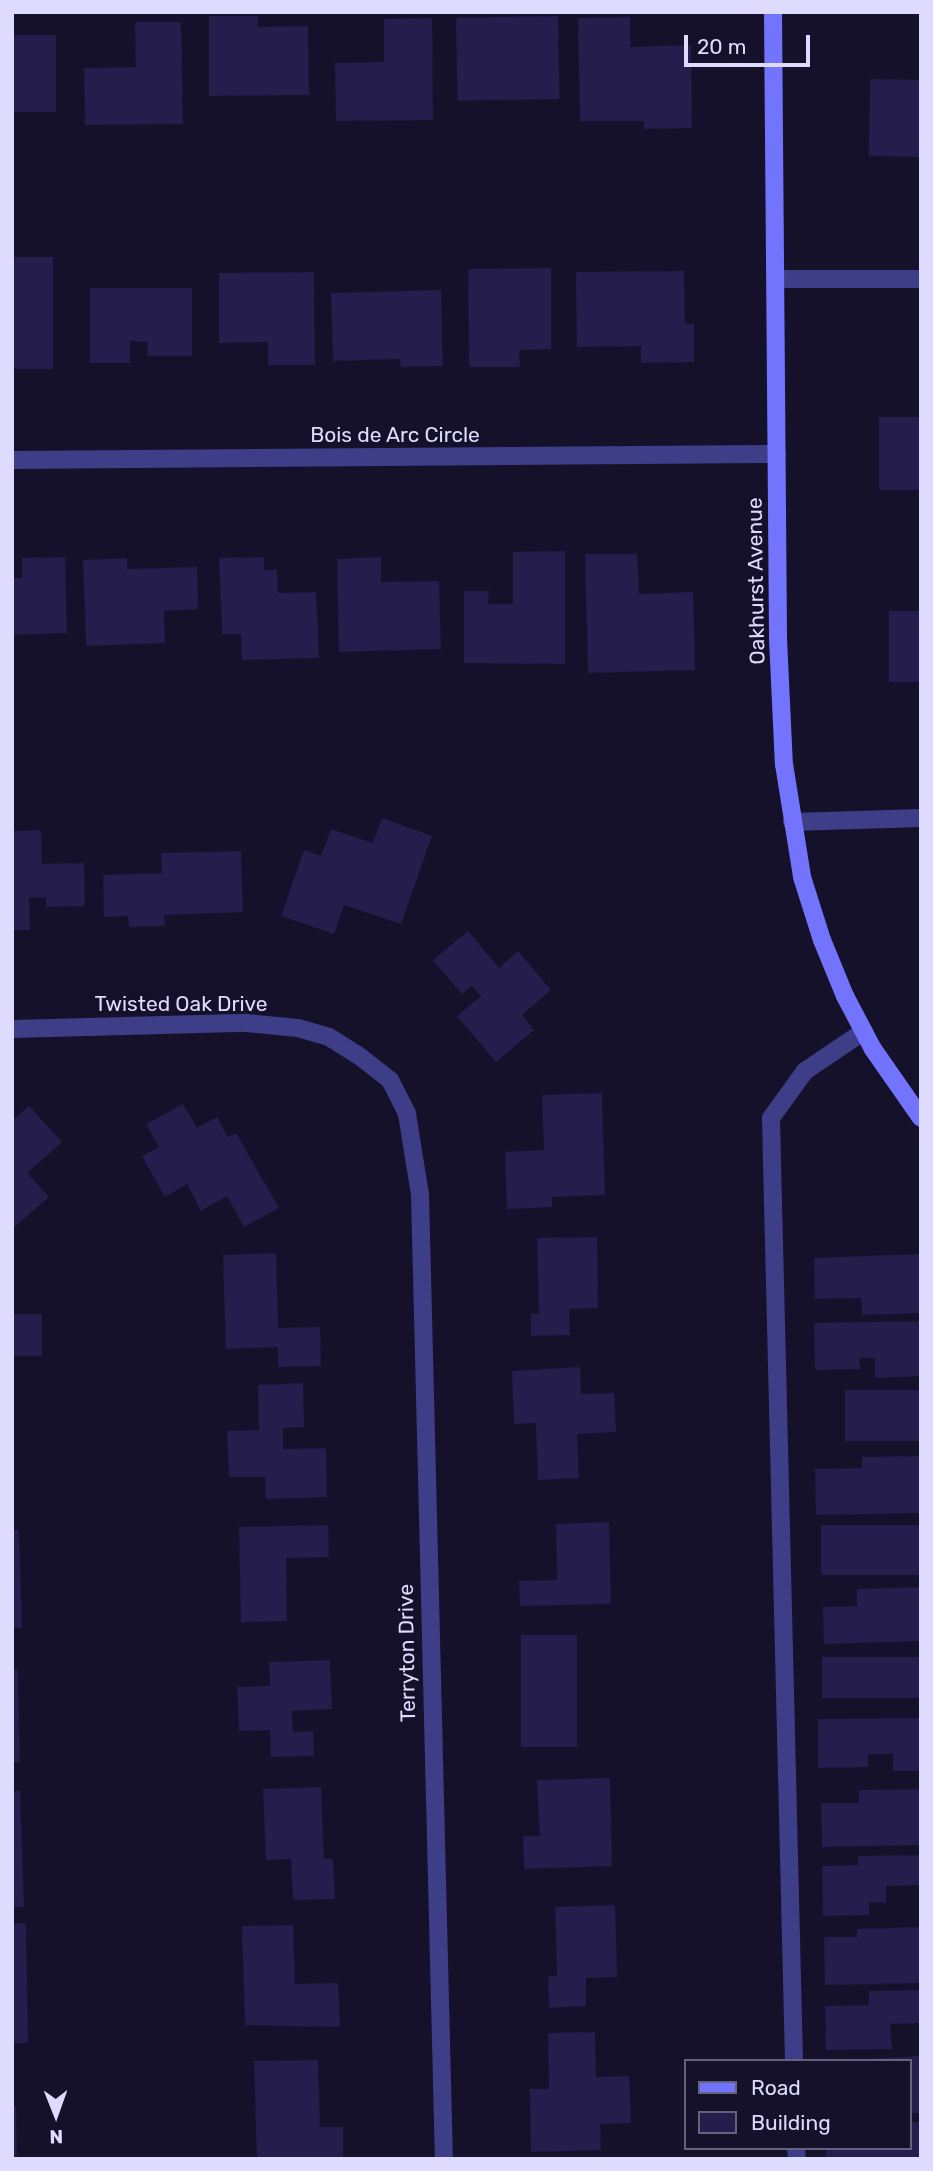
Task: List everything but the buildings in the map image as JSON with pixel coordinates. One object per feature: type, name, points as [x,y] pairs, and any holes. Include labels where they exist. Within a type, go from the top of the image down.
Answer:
[{"type":"street","name":"Oakhurst Avenue","points":[[773,12],[778,639],[784,764],[802,877],[822,940],[845,996],[864,1031],[921,1118]]},
{"type":"street","points":[[776,279],[921,279]]},
{"type":"street","name":"Bois de Arc Circle","points":[[12,460],[777,454]]},
{"type":"street","points":[[792,822],[921,818]]},
{"type":"street","name":"Twisted Oak Drive","points":[[12,1029],[247,1023],[298,1028],[329,1037],[390,1080],[407,1114],[413,1147]]},
{"type":"street","points":[[794,2059],[771,1118],[805,1071],[864,1031]]},
{"type":"street","name":"Terryton Drive","points":[[413,1147],[420,1194],[444,2159]]}]
